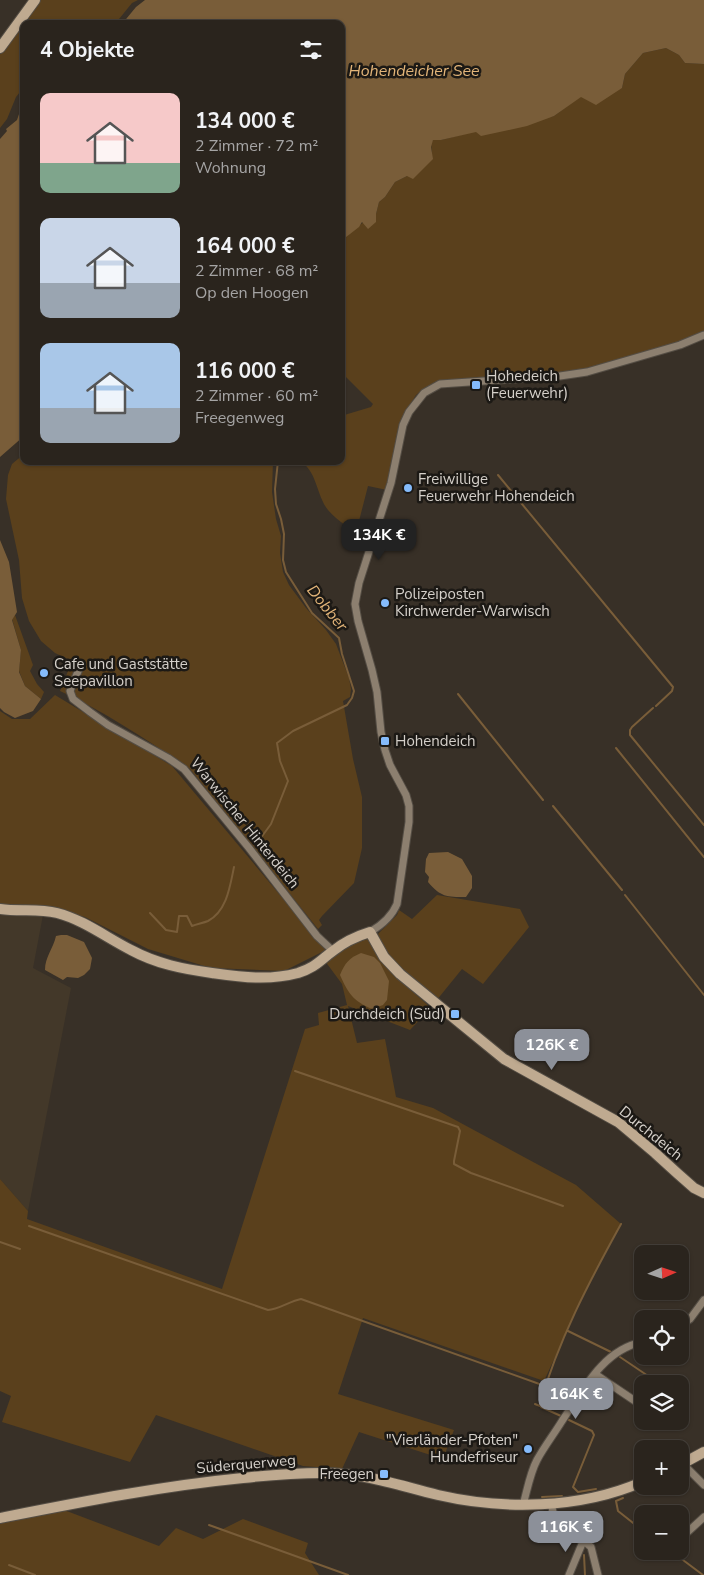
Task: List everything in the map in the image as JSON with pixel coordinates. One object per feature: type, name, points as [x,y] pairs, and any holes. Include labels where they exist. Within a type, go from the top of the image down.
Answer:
[{"type":"street","points":[[20,20],[35,0]]},
{"type":"street","points":[[0,48],[20,21]]},
{"type":"street","points":[[0,910],[57,913],[84,924],[131,950],[160,963],[231,976],[262,978],[298,972],[318,964],[333,951],[357,936],[370,932],[385,921],[398,904],[409,811],[406,795],[390,765],[385,750],[377,692],[355,604],[391,483],[403,426],[409,412],[424,393],[440,384],[560,376],[587,372],[680,345],[704,335]]},
{"type":"street","name":"Warwischer Hinterdeich","points":[[79,669],[70,691],[73,699],[108,725],[168,758],[184,769],[249,848],[317,936],[333,951]]},
{"type":"street","name":"Durchdeich","points":[[370,932],[384,956],[400,974],[504,1059],[618,1122],[694,1188],[704,1193]]},
{"type":"street","points":[[689,1320],[704,1300]]},
{"type":"street","points":[[523,1505],[536,1461],[595,1374],[604,1362],[616,1352],[634,1345]]},
{"type":"street","points":[[595,1374],[634,1400]]},
{"type":"street","points":[[689,1460],[704,1452]]},
{"type":"street","points":[[689,1471],[704,1485]]},
{"type":"street","name":"Süderquerweg","points":[[0,1518],[178,1485],[281,1474],[322,1473],[361,1475],[455,1498],[523,1505],[588,1498],[626,1490],[634,1486]]},
{"type":"street","points":[[551,1503],[556,1517],[591,1546],[598,1575]]},
{"type":"street","points":[[689,1531],[704,1517]]},
{"type":"street","points":[[569,1575],[584,1539]]},
{"type":"shaded area","points":[[37,0],[138,0],[132,3],[118,20],[23,20]]},
{"type":"shaded area","points":[[20,29],[20,92],[7,119],[0,128],[0,52]]},
{"type":"shaded area","points":[[666,48],[679,55],[685,63],[704,64],[704,332],[683,341],[567,373],[444,380],[425,388],[416,395],[405,413],[387,490],[368,486],[359,521],[370,524],[366,537],[346,525],[328,510],[313,476],[305,465],[345,465],[345,415],[371,407],[373,404],[345,376],[345,238],[376,214],[379,202],[385,197],[395,182],[407,176],[432,155],[431,143],[433,140],[441,140],[476,131],[554,116],[581,96],[622,88],[625,74],[643,53]]},
{"type":"shaded area","points":[[20,457],[20,465],[273,465],[272,492],[281,536],[280,553],[283,572],[289,585],[336,644],[349,678],[350,697],[343,701],[362,797],[362,848],[354,883],[322,916],[319,920],[322,925],[318,929],[190,769],[110,717],[60,691],[72,661],[55,653],[41,641],[29,621],[22,598],[19,560],[6,499],[8,475],[12,464]]},
{"type":"shaded area","points":[[15,615],[33,665],[30,671],[44,692],[41,699],[25,686],[19,671],[21,650],[12,619]]},
{"type":"shaded area","points":[[55,695],[172,766],[326,950],[284,971],[211,968],[148,949],[85,917],[40,906],[0,905],[0,711],[12,719],[30,719]]},
{"type":"shaded area","points":[[437,895],[520,909],[529,927],[483,984],[462,969],[436,1001],[393,960],[386,951],[378,934],[397,915],[399,910],[412,919]]},
{"type":"shaded area","points":[[0,912],[43,915],[33,968],[71,988],[28,1211],[0,1179]]},
{"type":"shaded area","points":[[360,938],[370,939],[384,963],[394,975],[431,1008],[410,1030],[348,1006],[357,1043],[385,1039],[396,1097],[433,1108],[576,1185],[621,1224],[591,1279],[544,1381],[363,1318],[338,1394],[454,1430],[443,1459],[359,1432],[342,1469],[303,1466],[156,1415],[130,1462],[2,1422],[11,1396],[0,1391],[0,1179],[28,1211],[27,1219],[222,1289],[305,1029],[319,1025],[318,1013],[347,1005],[342,984],[325,961]]},
{"type":"shaded area","points":[[64,1510],[159,1546],[176,1528],[203,1539],[243,1519],[308,1543],[305,1553],[319,1575],[0,1575],[0,1522]]},
{"type":"water","name":"Hohendeicher See","points":[[145,0],[704,0],[704,64],[685,63],[679,55],[666,48],[643,53],[625,74],[622,88],[596,105],[581,97],[554,116],[527,126],[481,136],[476,132],[433,140],[431,147],[433,159],[413,179],[407,176],[395,182],[385,197],[379,202],[376,222],[368,229],[362,222],[359,227],[345,238],[345,20],[125,20]]},
{"type":"water","points":[[20,111],[20,440],[0,457],[0,139],[7,131],[6,129],[17,120]]},
{"type":"water","points":[[0,540],[9,562],[17,612],[12,620],[21,650],[19,672],[25,686],[41,699],[33,711],[15,718],[0,708]]},
{"type":"water","points":[[448,852],[462,859],[472,876],[472,888],[466,897],[444,895],[428,882],[429,877],[425,872],[426,859],[429,853]]},
{"type":"water","points":[[67,935],[84,942],[92,958],[90,969],[78,978],[67,977],[63,980],[45,970],[46,961],[56,936]]},
{"type":"water","points":[[361,953],[374,957],[380,963],[389,981],[387,1000],[383,1005],[372,1009],[360,1003],[352,996],[340,975],[348,961]]},
{"type":"waterway","name":"Dobber","points":[[260,839],[271,824],[288,781],[280,761],[277,743],[293,731],[347,705],[354,691],[339,638],[312,613],[286,572],[283,560],[284,534],[276,504],[275,489],[278,465]]},
{"type":"waterway","points":[[498,475],[673,687],[672,691],[656,706]]},
{"type":"waterway","points":[[458,694],[543,800]]},
{"type":"waterway","points":[[653,708],[632,727],[630,735],[704,825]]},
{"type":"waterway","points":[[616,748],[704,857]]},
{"type":"waterway","points":[[553,806],[622,890]]},
{"type":"waterway","name":"Dobber","points":[[150,913],[166,930],[177,932],[179,916],[187,916],[192,926],[208,921],[224,905],[234,867]]},
{"type":"waterway","points":[[625,895],[704,995]]},
{"type":"waterway","points":[[295,1071],[458,1127],[460,1131],[454,1164],[471,1173],[563,1206]]},
{"type":"waterway","points":[[561,1416],[541,1407],[540,1404],[547,1381],[565,1335],[586,1290],[621,1224]]},
{"type":"waterway","points":[[29,1226],[268,1310],[276,1309],[301,1299],[545,1386]]},
{"type":"waterway","points":[[0,1242],[20,1249]]},
{"type":"waterway","points":[[568,1331],[611,1352]]},
{"type":"waterway","points":[[620,1357],[647,1375]]},
{"type":"waterway","points":[[535,1404],[540,1406]]},
{"type":"waterway","points":[[569,1420],[592,1431],[594,1435],[573,1487],[578,1492],[596,1489]]},
{"type":"waterway","points":[[542,1497],[562,1496]]},
{"type":"waterway","points":[[623,1498],[616,1501],[618,1511],[634,1524]]},
{"type":"waterway","points":[[209,1525],[348,1575]]},
{"type":"waterway","points":[[584,1555],[585,1575]]},
{"type":"waterway","points":[[683,1560],[703,1575]]},
{"type":"waterway","points":[[9,1565],[35,1575]]},
{"type":"place","name":"Hohedeich (Feuerwehr)","points":[[476,385]]},
{"type":"place","name":"Freiwillige Feuerwehr Hohendeich","points":[[408,488]]},
{"type":"place","name":"Polizeiposten Kirchwerder-Warwisch","points":[[385,603]]},
{"type":"place","name":"Cafe und Gaststätte Seepavillon","points":[[44,673]]},
{"type":"place","name":"Hohendeich","points":[[385,741]]},
{"type":"place","name":"Durchdeich (Süd)","points":[[455,1014]]},
{"type":"place","name":"\"Vierländer-Pfoten\" Hundefriseur","points":[[528,1449]]},
{"type":"place","name":"Freegen","points":[[384,1474]]}]
